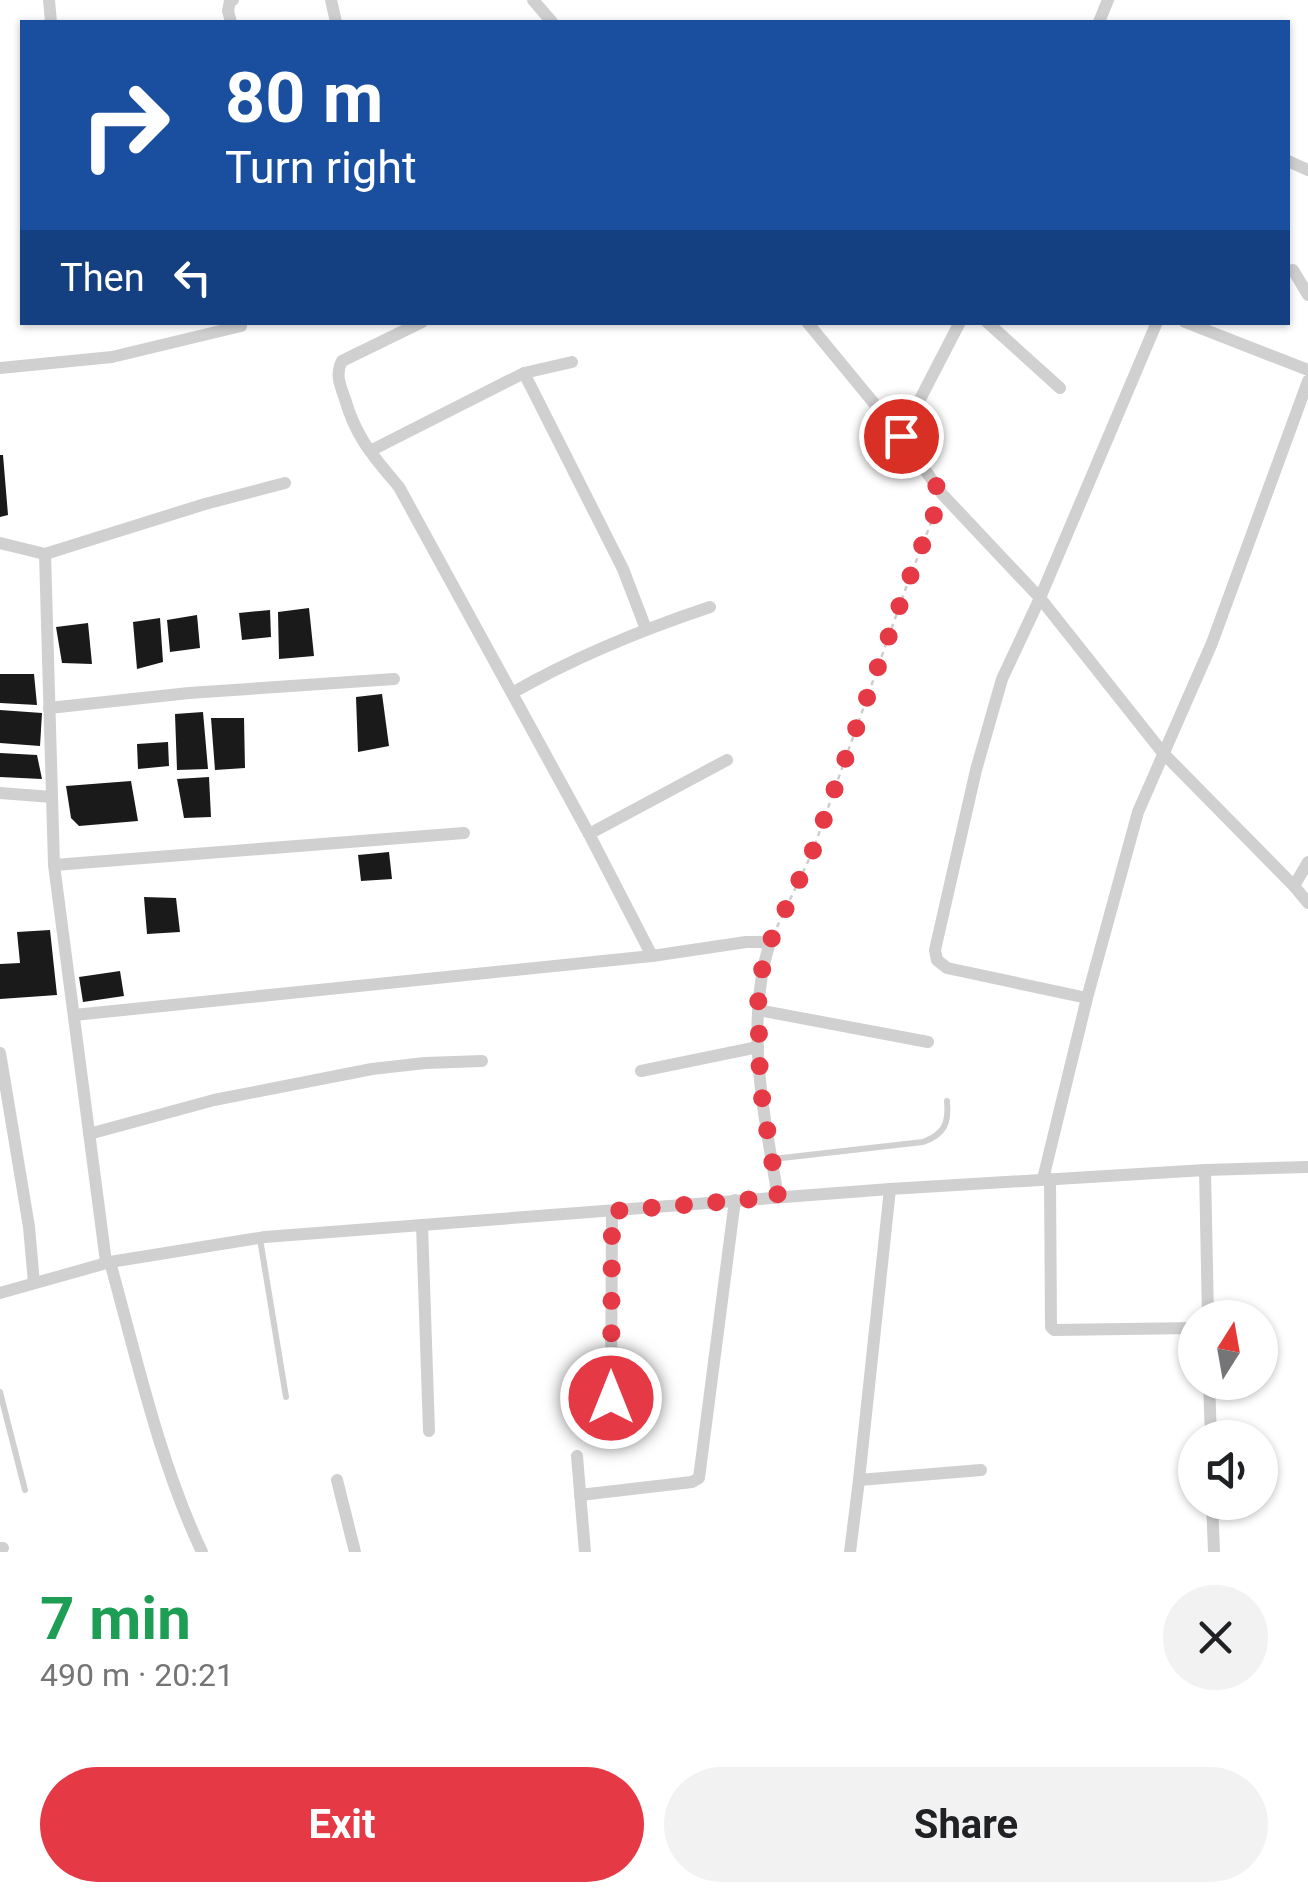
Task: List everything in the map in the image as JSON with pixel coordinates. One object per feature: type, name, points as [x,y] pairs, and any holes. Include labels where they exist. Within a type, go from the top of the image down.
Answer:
[{"type":"street","points":[[533,0],[548,20]]},
{"type":"street","points":[[1292,270],[1308,295]]},
{"type":"street","points":[[416,325],[342,361],[338,369],[352,426],[399,487],[652,956]]},
{"type":"street","points":[[808,325],[901,436],[942,494],[1040,598],[1163,753],[1308,904]]},
{"type":"street","points":[[901,436],[958,325]]},
{"type":"street","points":[[990,325],[1060,388]]},
{"type":"street","points":[[1086,998],[947,968],[937,960],[934,950],[976,770],[1002,679],[1156,325]]},
{"type":"street","points":[[1194,325],[1308,370]]},
{"type":"street","points":[[0,368],[112,356],[241,326]]},
{"type":"street","points":[[370,451],[524,372],[572,362]]},
{"type":"street","points":[[524,372],[623,569],[646,628]]},
{"type":"street","points":[[1178,1328],[1054,1330],[1046,1179],[1086,998],[1138,812],[1212,643],[1308,381]]},
{"type":"street","points":[[0,543],[45,554],[285,483]]},
{"type":"street","points":[[45,554],[54,866],[108,1262],[159,1437],[202,1552]]},
{"type":"street","points":[[512,693],[563,664],[646,628],[710,607]]},
{"type":"street","points":[[49,708],[394,679]]},
{"type":"street","points":[[589,834],[727,760]]},
{"type":"street","points":[[0,793],[52,798]]},
{"type":"street","points":[[54,866],[464,833]]},
{"type":"street","points":[[1294,886],[1308,862]]},
{"type":"street","points":[[74,1015],[770,942],[758,988],[758,1048],[778,1197]]},
{"type":"street","points":[[758,1010],[928,1042]]},
{"type":"street","points":[[642,1071],[758,1048]]},
{"type":"street","points":[[0,1053],[34,1283]]},
{"type":"street","points":[[89,1134],[214,1100],[372,1069],[482,1061]]},
{"type":"street","points":[[0,1293],[108,1262],[260,1238],[890,1189],[1205,1170],[1308,1168]]},
{"type":"street","points":[[1205,1170],[1208,1300]]},
{"type":"street","points":[[850,1552],[890,1189]]},
{"type":"street","points":[[580,1495],[699,1478],[735,1200]]},
{"type":"street","points":[[611,1398],[612,1211]]},
{"type":"street","points":[[422,1225],[429,1431]]},
{"type":"street","points":[[577,1456],[585,1552]]},
{"type":"street","points":[[859,1480],[981,1470]]},
{"type":"street","points":[[337,1480],[356,1552]]},
{"type":"street","points":[[1213,1520],[1214,1552]]},
{"type":"lane","points":[[772,1159],[923,1142],[943,1131],[948,1121],[947,1101]]},
{"type":"lane","points":[[260,1238],[286,1397]]},
{"type":"lane","points":[[0,1392],[25,1490]]},
{"type":"path","points":[[770,942],[812,853],[942,494]]},
{"type":"building","points":[[0,455],[8,515],[0,517]]},
{"type":"building","points":[[309,608],[314,656],[279,659],[278,612]]},
{"type":"building","points":[[270,610],[271,637],[242,640],[239,613]]},
{"type":"building","points":[[197,615],[200,648],[170,652],[167,620]]},
{"type":"building","points":[[160,618],[163,662],[137,669],[133,622]]},
{"type":"building","points":[[88,623],[92,664],[62,663],[56,627]]},
{"type":"building","points":[[0,674],[34,674],[37,705],[0,703]]},
{"type":"building","points":[[382,694],[389,746],[358,752],[356,697]]},
{"type":"building","points":[[0,710],[42,713],[40,746],[0,743]]},
{"type":"building","points":[[203,712],[208,769],[177,770],[175,714]]},
{"type":"building","points":[[211,718],[244,718],[245,768],[215,770]]},
{"type":"building","points":[[168,742],[169,766],[138,769],[137,744]]},
{"type":"building","points":[[0,753],[37,755],[42,779],[0,777]]},
{"type":"building","points":[[209,777],[211,817],[184,818],[177,779]]},
{"type":"building","points":[[131,781],[138,821],[79,826],[71,818],[66,786]]},
{"type":"building","points":[[389,852],[392,879],[361,881],[358,855]]},
{"type":"building","points":[[144,897],[176,898],[180,932],[147,934]]},
{"type":"building","points":[[50,930],[57,995],[0,999],[0,964],[20,963],[17,932]]},
{"type":"building","points":[[120,971],[124,996],[83,1002],[79,977]]},
{"type":"route","points":[[611,1398],[612,1211],[778,1197],[760,1085],[758,988],[770,942],[812,853],[942,494],[901,436]]}]
